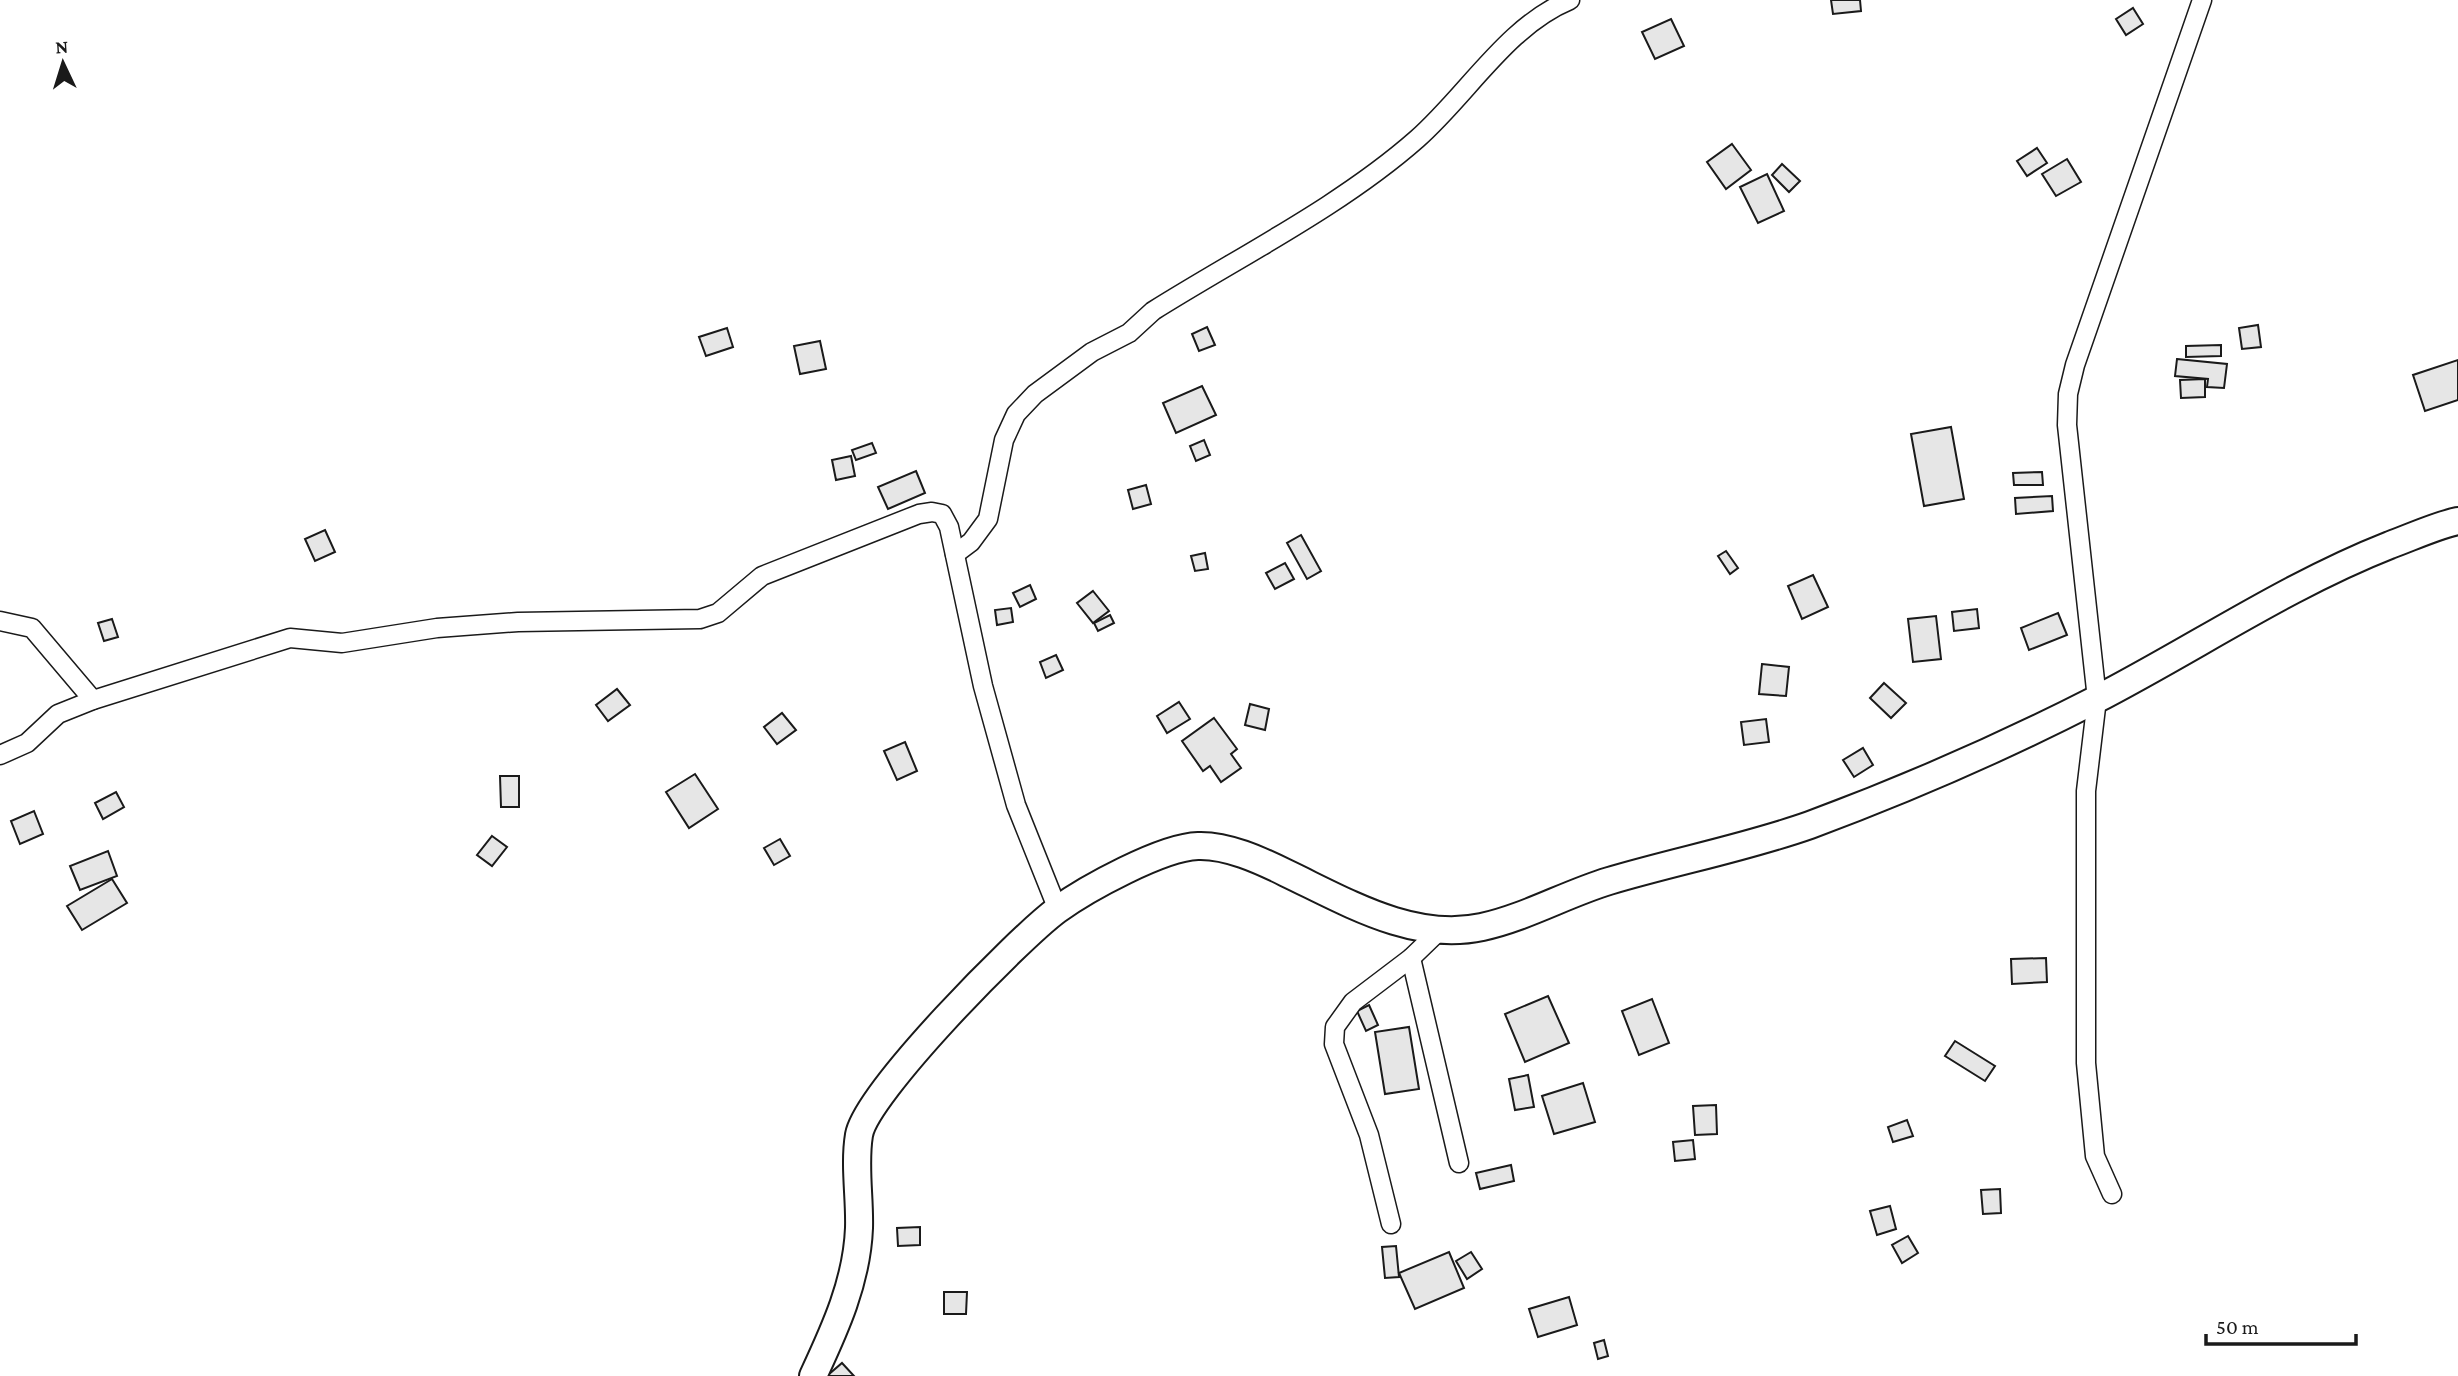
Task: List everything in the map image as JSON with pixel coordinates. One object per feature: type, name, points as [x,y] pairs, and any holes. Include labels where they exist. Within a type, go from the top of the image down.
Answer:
[{"type":"street","points":[[955,554],[971,542],[988,519],[1004,440],[1016,414],[1035,394],[1092,352],[1129,333],[1153,311],[1352,190],[1418,139],[1479,77],[1521,29],[1550,8],[1570,0]]},
{"type":"street","points":[[2112,1194],[2095,1156],[2086,1063],[2086,791],[2097,699],[2067,425],[2068,394],[2083,339],[2202,0]]},
{"type":"street","points":[[0,755],[27,743],[58,714],[93,700],[290,638],[342,643],[356,638],[437,628],[518,622],[700,619],[718,613],[762,576],[919,514],[932,512],[942,514],[949,527],[983,686],[1016,805],[1058,910]]},
{"type":"street","points":[[813,1376],[851,1284],[859,1234],[858,1138],[864,1118],[923,1043],[1058,910],[1162,854],[1194,846],[1215,847],[1261,861],[1354,906],[1399,923],[1439,931],[1478,928],[1524,915],[1605,882],[1806,826],[1968,761],[2097,699],[2280,595],[2364,555],[2458,521]]},
{"type":"street","points":[[0,621],[32,628],[93,700]]},
{"type":"street","points":[[1391,1224],[1369,1135],[1342,1068],[1334,1035],[1341,1014],[1353,1002],[1411,958],[1439,931]]},
{"type":"street","points":[[1411,958],[1459,1163]]},
{"type":"building","points":[[1831,0],[1860,0],[1861,11],[1833,14]]},
{"type":"building","points":[[2133,8],[2143,24],[2126,35],[2116,19]]},
{"type":"building","points":[[1671,19],[1684,46],[1655,59],[1642,32]]},
{"type":"building","points":[[1732,144],[1751,170],[1726,189],[1707,162]]},
{"type":"building","points":[[2037,148],[2047,163],[2027,176],[2017,161]]},
{"type":"building","points":[[2067,159],[2081,182],[2056,196],[2042,174]]},
{"type":"building","points":[[1782,164],[1800,181],[1789,192],[1772,175]]},
{"type":"building","points":[[1767,174],[1784,211],[1758,223],[1740,187]]},
{"type":"building","points":[[2258,325],[2261,347],[2242,349],[2239,328]]},
{"type":"building","points":[[1207,327],[1215,345],[1199,351],[1192,334]]},
{"type":"building","points":[[727,328],[733,347],[706,356],[699,337]]},
{"type":"building","points":[[820,341],[826,369],[800,374],[794,346]]},
{"type":"building","points":[[2221,345],[2221,356],[2186,357],[2186,346]]},
{"type":"building","points":[[2177,359],[2227,364],[2224,388],[2207,387],[2208,379],[2175,376]]},
{"type":"building","points":[[2458,360],[2458,400],[2425,411],[2413,375]]},
{"type":"building","points":[[2205,379],[2205,397],[2181,398],[2180,380]]},
{"type":"building","points":[[1202,386],[1216,415],[1176,433],[1163,403]]},
{"type":"building","points":[[1951,427],[1964,499],[1924,506],[1911,434]]},
{"type":"building","points":[[1204,440],[1210,455],[1196,461],[1190,446]]},
{"type":"building","points":[[872,443],[876,453],[856,460],[852,450]]},
{"type":"building","points":[[851,456],[855,476],[836,480],[832,460]]},
{"type":"building","points":[[916,471],[925,493],[888,509],[878,487]]},
{"type":"building","points":[[2042,472],[2043,485],[2014,485],[2013,473]]},
{"type":"building","points":[[1146,485],[1151,504],[1133,509],[1128,490]]},
{"type":"building","points":[[2052,496],[2053,511],[2016,514],[2015,498]]},
{"type":"building","points":[[325,530],[335,552],[315,561],[305,539]]},
{"type":"building","points":[[1301,535],[1321,571],[1307,579],[1287,543]]},
{"type":"building","points":[[1726,551],[1738,568],[1730,574],[1718,556]]},
{"type":"building","points":[[1205,553],[1208,569],[1195,571],[1191,556]]},
{"type":"building","points":[[1285,563],[1294,579],[1275,589],[1266,573]]},
{"type":"building","points":[[1813,575],[1828,607],[1802,619],[1788,586]]},
{"type":"building","points":[[1030,585],[1036,599],[1020,607],[1013,593]]},
{"type":"building","points":[[1093,591],[1109,611],[1093,623],[1077,603]]},
{"type":"building","points":[[1011,608],[1013,622],[997,625],[995,610]]},
{"type":"building","points":[[1977,609],[1979,628],[1954,631],[1952,612]]},
{"type":"building","points":[[2058,613],[2067,635],[2029,650],[2021,628]]},
{"type":"building","points":[[1110,615],[1114,623],[1098,631],[1094,623]]},
{"type":"building","points":[[1936,616],[1941,659],[1913,662],[1908,619]]},
{"type":"building","points":[[112,619],[118,637],[104,641],[98,623]]},
{"type":"building","points":[[1056,655],[1063,670],[1046,678],[1040,662]]},
{"type":"building","points":[[1762,664],[1789,667],[1786,696],[1759,694]]},
{"type":"building","points":[[1884,683],[1906,703],[1891,718],[1870,698]]},
{"type":"building","points":[[617,689],[630,705],[608,721],[596,705]]},
{"type":"building","points":[[1179,702],[1190,719],[1167,733],[1157,716]]},
{"type":"building","points":[[1250,704],[1269,709],[1265,730],[1245,725]]},
{"type":"building","points":[[782,713],[796,730],[777,744],[764,727]]},
{"type":"building","points":[[1214,718],[1237,749],[1231,754],[1241,768],[1221,782],[1210,766],[1203,771],[1182,741]]},
{"type":"building","points":[[1766,719],[1769,742],[1744,745],[1741,722]]},
{"type":"building","points":[[905,742],[917,771],[897,780],[884,751]]},
{"type":"building","points":[[1863,748],[1873,765],[1854,777],[1843,760]]},
{"type":"building","points":[[695,774],[718,809],[689,828],[666,792]]},
{"type":"building","points":[[500,776],[519,776],[519,807],[501,807]]},
{"type":"building","points":[[116,792],[124,807],[103,819],[95,803]]},
{"type":"building","points":[[34,811],[43,834],[20,844],[11,821]]},
{"type":"building","points":[[492,836],[507,847],[492,866],[477,855]]},
{"type":"building","points":[[780,839],[790,856],[774,865],[764,848]]},
{"type":"building","points":[[108,851],[117,876],[80,890],[70,866]]},
{"type":"building","points":[[112,879],[127,903],[82,930],[67,906]]},
{"type":"building","points":[[2046,958],[2047,982],[2012,984],[2011,959]]},
{"type":"building","points":[[1548,996],[1569,1043],[1525,1062],[1505,1014]]},
{"type":"building","points":[[1652,999],[1669,1043],[1639,1055],[1622,1011]]},
{"type":"building","points":[[1369,1005],[1378,1025],[1366,1031],[1357,1011]]},
{"type":"building","points":[[1409,1027],[1419,1089],[1385,1094],[1375,1032]]},
{"type":"building","points":[[1955,1041],[1995,1066],[1985,1081],[1945,1056]]},
{"type":"building","points":[[1528,1075],[1534,1107],[1515,1110],[1509,1079]]},
{"type":"building","points":[[1583,1083],[1595,1122],[1554,1134],[1542,1096]]},
{"type":"building","points":[[1716,1105],[1717,1134],[1695,1135],[1693,1106]]},
{"type":"building","points":[[1907,1120],[1913,1136],[1893,1142],[1888,1127]]},
{"type":"building","points":[[1693,1140],[1695,1159],[1675,1161],[1673,1142]]},
{"type":"building","points":[[1511,1165],[1514,1181],[1480,1189],[1476,1173]]},
{"type":"building","points":[[2000,1189],[2001,1213],[1983,1214],[1981,1190]]},
{"type":"building","points":[[1890,1206],[1896,1229],[1877,1235],[1870,1211]]},
{"type":"building","points":[[920,1227],[920,1245],[898,1246],[897,1228]]},
{"type":"building","points":[[1908,1236],[1918,1253],[1902,1263],[1892,1245]]},
{"type":"building","points":[[1396,1246],[1399,1277],[1385,1278],[1382,1247]]},
{"type":"building","points":[[1449,1252],[1464,1288],[1415,1309],[1399,1273]]},
{"type":"building","points":[[1471,1252],[1482,1269],[1467,1279],[1456,1261]]},
{"type":"building","points":[[944,1292],[967,1292],[966,1314],[944,1314]]},
{"type":"building","points":[[1569,1297],[1577,1325],[1538,1337],[1529,1309]]},
{"type":"building","points":[[1604,1340],[1608,1356],[1598,1359],[1594,1343]]},
{"type":"building","points":[[842,1363],[854,1376],[828,1376],[828,1375]]}]
